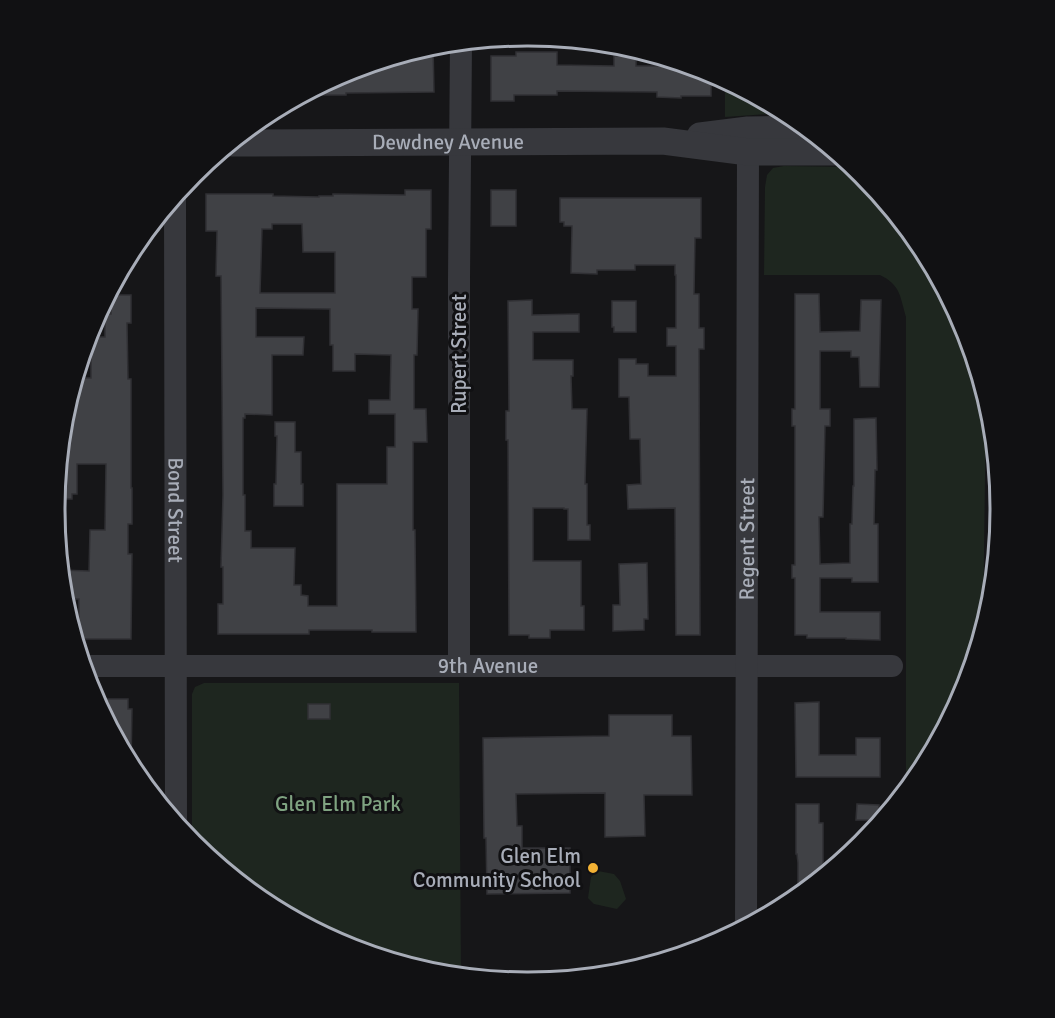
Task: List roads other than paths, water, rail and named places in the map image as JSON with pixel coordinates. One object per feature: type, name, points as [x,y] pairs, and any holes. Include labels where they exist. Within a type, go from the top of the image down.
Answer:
[{"type":"street","name":"Rupert Street","points":[[459,666],[461,51]]},
{"type":"street","name":"Dewdney Avenue","points":[[245,143],[663,141],[748,130],[791,129]]},
{"type":"street","name":"Dewdney Avenue","points":[[663,141],[748,152],[821,152]]},
{"type":"street","name":"Regent Street","points":[[746,917],[748,152]]},
{"type":"street","name":"Bond Street","points":[[176,209],[176,809]]},
{"type":"street","name":"9th Avenue","points":[[93,666],[892,666]]},
{"type":"place","name":"Glen Elm Community School","points":[[593,868]]},
{"type":"park label","name":"Glen Elm Park","points":[[338,804]]}]
